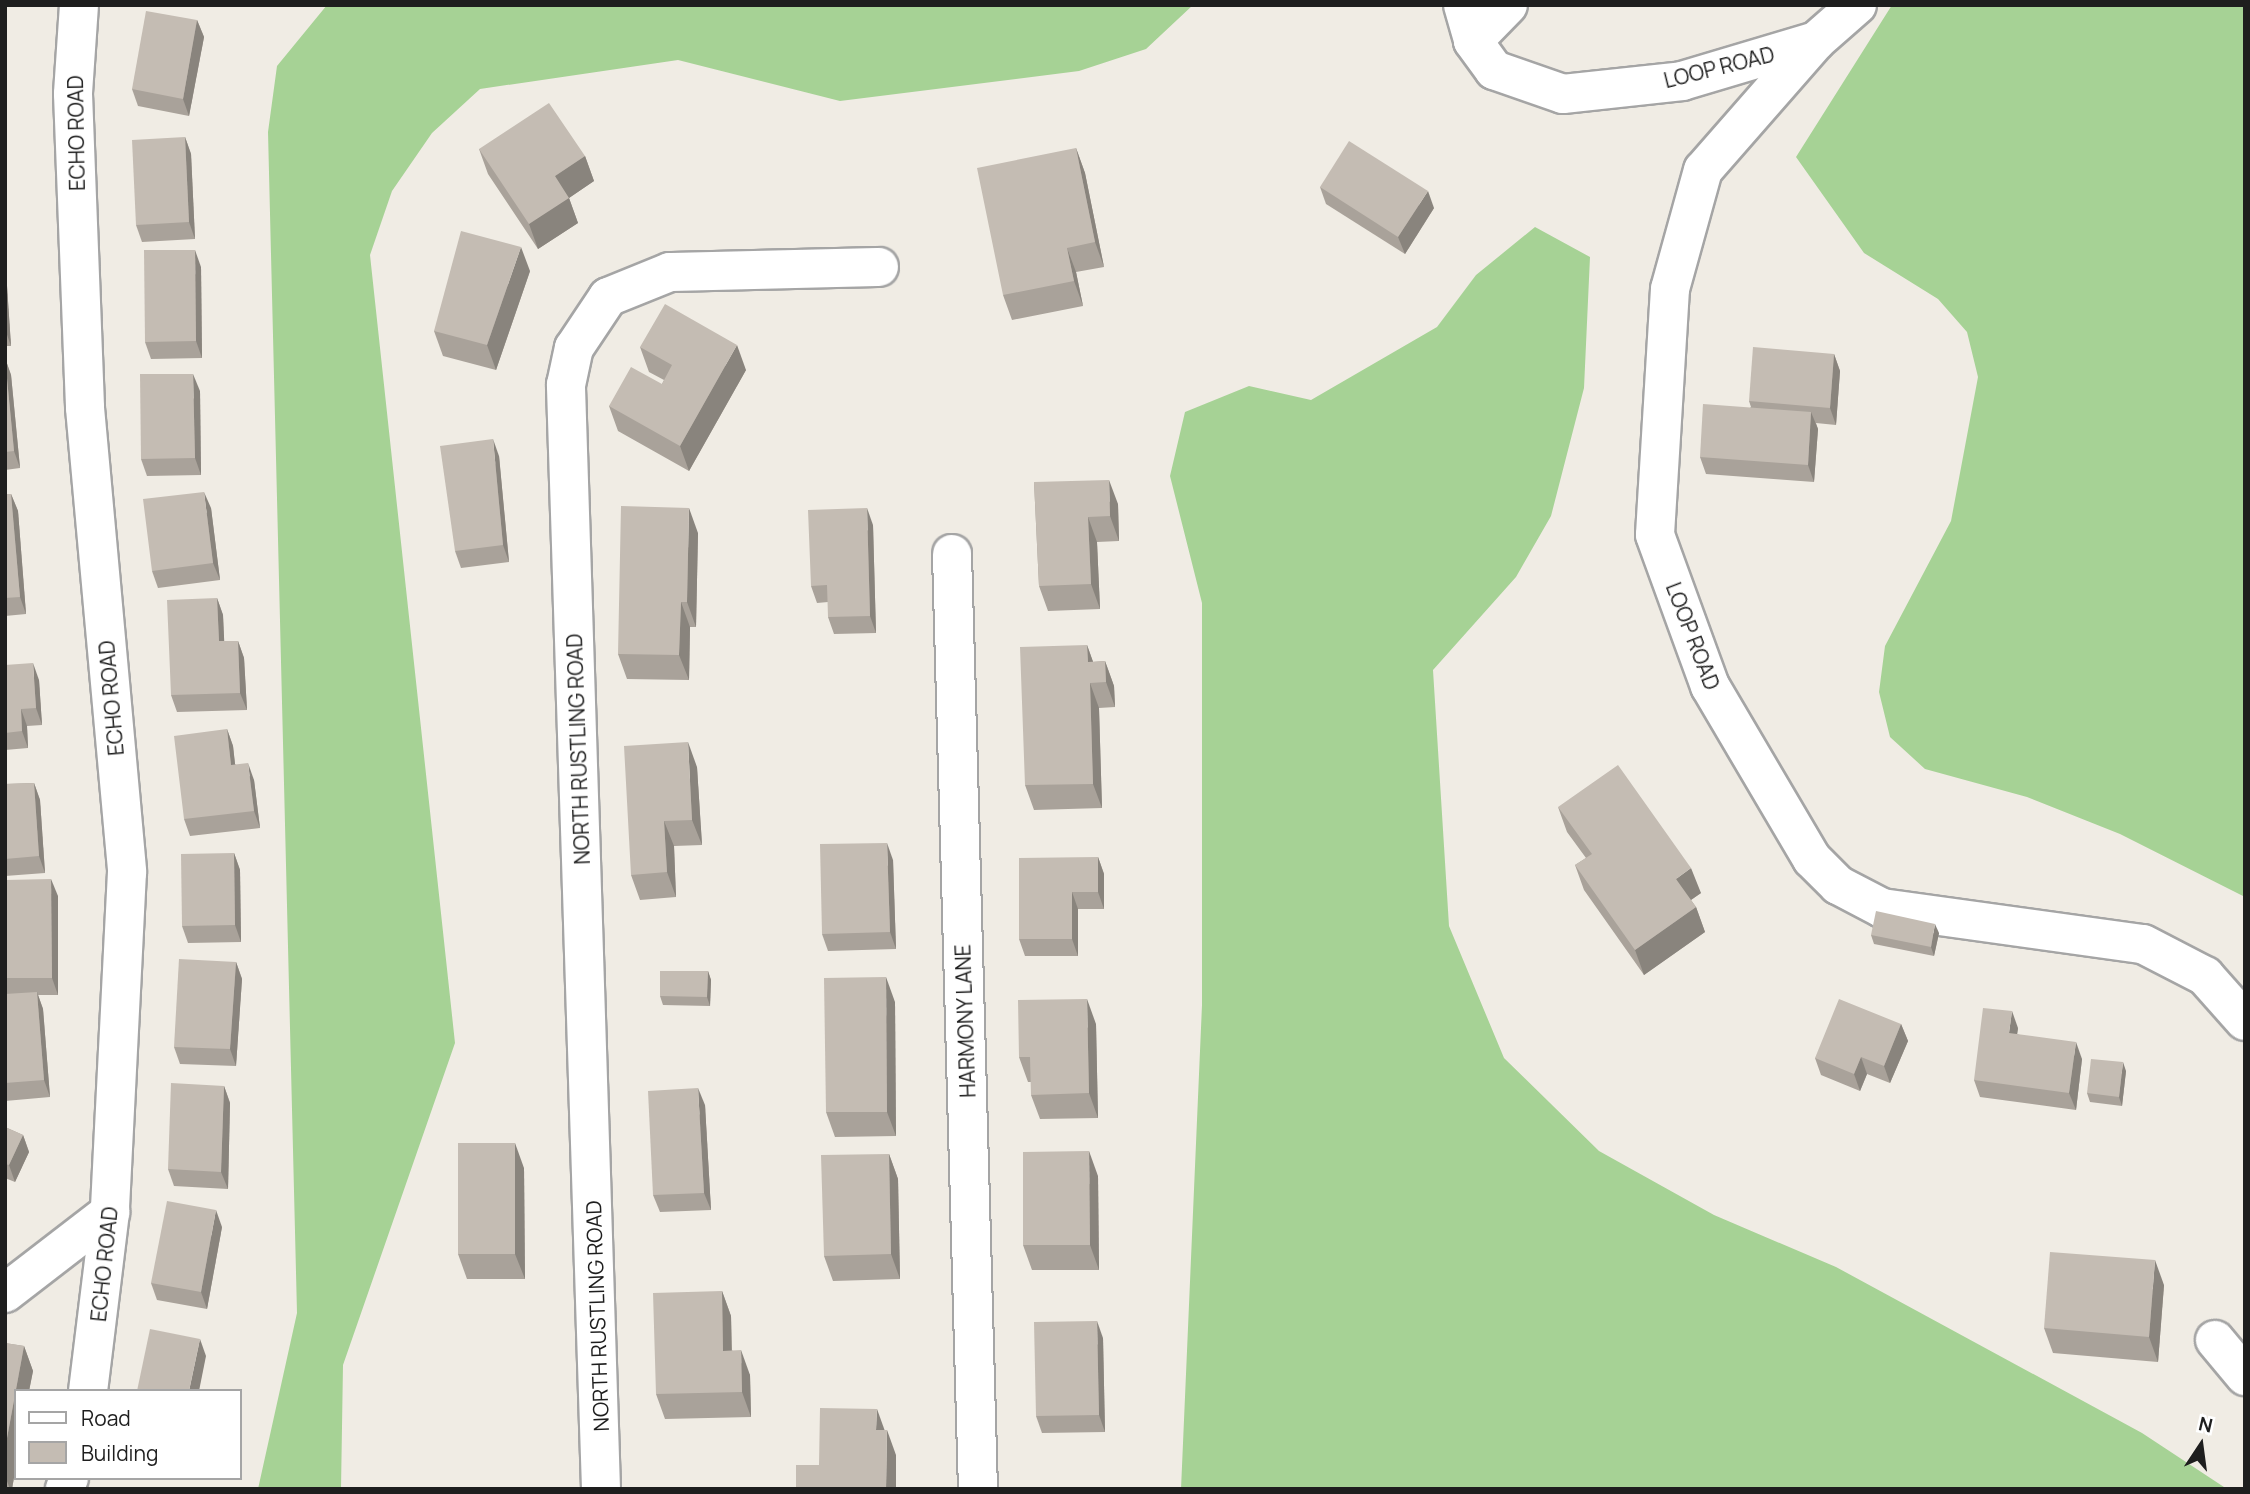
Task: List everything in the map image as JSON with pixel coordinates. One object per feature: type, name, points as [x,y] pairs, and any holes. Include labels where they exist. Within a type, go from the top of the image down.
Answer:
[{"type":"street","name":"ECHO ROAD","points":[[79,5],[73,94],[85,408],[127,872],[110,1213],[88,1389]]},
{"type":"street","points":[[1468,23],[1508,5]]},
{"type":"street","name":"LOOP ROAD","points":[[1857,5],[1816,41],[1703,170],[1670,289],[1655,535],[1710,686],[1812,859],[1838,886],[1882,908],[2143,944],[2206,976],[2245,1021]]},
{"type":"street","name":"LOOP ROAD","points":[[1468,23],[1494,70],[1563,94],[1682,81],[1816,41]]},
{"type":"street","name":"NORTH RUSTLING ROAD","points":[[601,1489],[566,385],[574,348],[608,297],[670,272],[879,267]]},
{"type":"street","name":"HARMONY LANE","points":[[952,554],[978,1489]]},
{"type":"street","points":[[5,1293],[110,1213]]},
{"type":"street","points":[[2215,1340],[2245,1376]]},
{"type":"green space","points":[[327,5],[1193,5],[1146,49],[1079,71],[840,101],[678,60],[480,89],[432,133],[392,191],[370,255],[455,1043],[343,1365],[341,1489],[258,1489],[297,1313],[268,132],[277,66]]},
{"type":"green space","points":[[1892,5],[2245,5],[2245,897],[2120,834],[2027,797],[1925,769],[1890,737],[1879,692],[1885,646],[1951,521],[1978,377],[1967,332],[1938,299],[1864,253],[1796,157]]},
{"type":"green space","points":[[1535,227],[1590,257],[1584,388],[1551,516],[1516,577],[1433,670],[1449,926],[1504,1058],[1599,1151],[1714,1215],[1836,1267],[2142,1433],[2227,1489],[1181,1489],[1202,1005],[1202,603],[1170,476],[1185,412],[1249,386],[1311,400],[1437,327],[1476,275]]},
{"type":"building","points":[[146,11],[197,20],[183,99],[132,89]]},
{"type":"building","points":[[549,103],[585,156],[555,176],[569,198],[529,224],[479,149]]},
{"type":"building","points":[[185,137],[189,222],[136,225],[132,140]]},
{"type":"building","points":[[1349,141],[1428,191],[1398,237],[1320,187]]},
{"type":"building","points":[[1076,148],[1095,242],[1067,248],[1074,281],[1003,295],[977,168]]},
{"type":"building","points":[[461,231],[521,247],[487,345],[434,331]]},
{"type":"building","points":[[144,250],[195,250],[196,341],[145,342]]},
{"type":"building","points":[[665,304],[737,345],[680,446],[609,406],[631,367],[662,384],[672,365],[640,347]]},
{"type":"building","points":[[1753,347],[1834,354],[1830,408],[1749,401]]},
{"type":"building","points":[[5,358],[14,451],[5,452]]},
{"type":"building","points":[[140,374],[193,374],[195,458],[141,459]]},
{"type":"building","points":[[1703,404],[1811,412],[1808,465],[1700,457]]},
{"type":"building","points":[[493,439],[503,545],[455,551],[440,446]]},
{"type":"building","points":[[1109,480],[1110,516],[1088,517],[1091,584],[1039,586],[1034,482]]},
{"type":"building","points":[[204,492],[213,563],[152,571],[143,499]]},
{"type":"building","points":[[5,494],[11,494],[20,597],[5,598]]},
{"type":"building","points":[[621,506],[689,508],[687,602],[681,602],[679,655],[618,654]]},
{"type":"building","points":[[867,508],[870,616],[828,617],[827,585],[811,586],[808,510]]},
{"type":"building","points":[[217,598],[219,641],[238,641],[240,693],[171,695],[167,600]]},
{"type":"building","points":[[1087,645],[1088,662],[1105,661],[1106,682],[1090,683],[1093,784],[1025,785],[1020,647]]},
{"type":"building","points":[[33,663],[36,708],[21,709],[22,731],[5,733],[5,665]]},
{"type":"building","points":[[227,729],[231,765],[248,763],[254,811],[184,819],[174,736]]},
{"type":"building","points":[[688,742],[692,820],[664,821],[667,872],[631,875],[624,746]]},
{"type":"building","points":[[1618,765],[1691,868],[1676,879],[1696,907],[1635,950],[1575,865],[1592,854],[1558,807]]},
{"type":"building","points":[[34,783],[39,856],[5,859],[5,784]]},
{"type":"building","points":[[887,843],[890,932],[822,934],[820,844]]},
{"type":"building","points":[[234,853],[235,925],[182,926],[181,854]]},
{"type":"building","points":[[1098,857],[1098,892],[1072,892],[1072,939],[1019,939],[1019,858]]},
{"type":"building","points":[[51,879],[52,978],[5,978],[5,880]]},
{"type":"building","points":[[1876,911],[1935,924],[1931,947],[1871,935]]},
{"type":"building","points":[[179,959],[236,962],[230,1049],[174,1047]]},
{"type":"building","points":[[660,971],[708,971],[707,997],[660,996]]},
{"type":"building","points":[[886,977],[887,1112],[826,1112],[824,978]]},
{"type":"building","points":[[37,992],[44,1080],[5,1083],[5,994]]},
{"type":"building","points":[[1087,999],[1089,1093],[1031,1095],[1030,1057],[1019,1057],[1018,1000]]},
{"type":"building","points":[[1839,999],[1901,1024],[1884,1066],[1861,1057],[1854,1074],[1815,1058]]},
{"type":"building","points":[[1983,1008],[2012,1011],[2009,1033],[2076,1042],[2069,1093],[1974,1080]]},
{"type":"building","points":[[2091,1059],[2123,1062],[2119,1097],[2087,1093]]},
{"type":"building","points":[[171,1083],[224,1086],[221,1172],[168,1169]]},
{"type":"building","points":[[698,1088],[704,1193],[653,1195],[648,1091]]},
{"type":"building","points":[[5,1127],[23,1135],[9,1165],[5,1164]]},
{"type":"building","points":[[458,1143],[515,1143],[515,1254],[458,1254]]},
{"type":"building","points":[[1089,1151],[1090,1245],[1023,1245],[1023,1152]]},
{"type":"building","points":[[889,1154],[891,1254],[824,1256],[821,1155]]},
{"type":"building","points":[[167,1201],[216,1210],[201,1292],[151,1283]]},
{"type":"building","points":[[2050,1252],[2155,1260],[2149,1337],[2044,1328]]},
{"type":"building","points":[[722,1291],[723,1351],[741,1350],[742,1392],[656,1394],[653,1293]]},
{"type":"building","points":[[1097,1321],[1099,1415],[1036,1416],[1034,1322]]},
{"type":"building","points":[[150,1329],[200,1339],[189,1389],[137,1389]]},
{"type":"building","points":[[5,1343],[24,1346],[5,1449]]},
{"type":"building","points":[[820,1408],[877,1409],[876,1430],[887,1430],[886,1489],[796,1489],[796,1465],[819,1465]]}]
